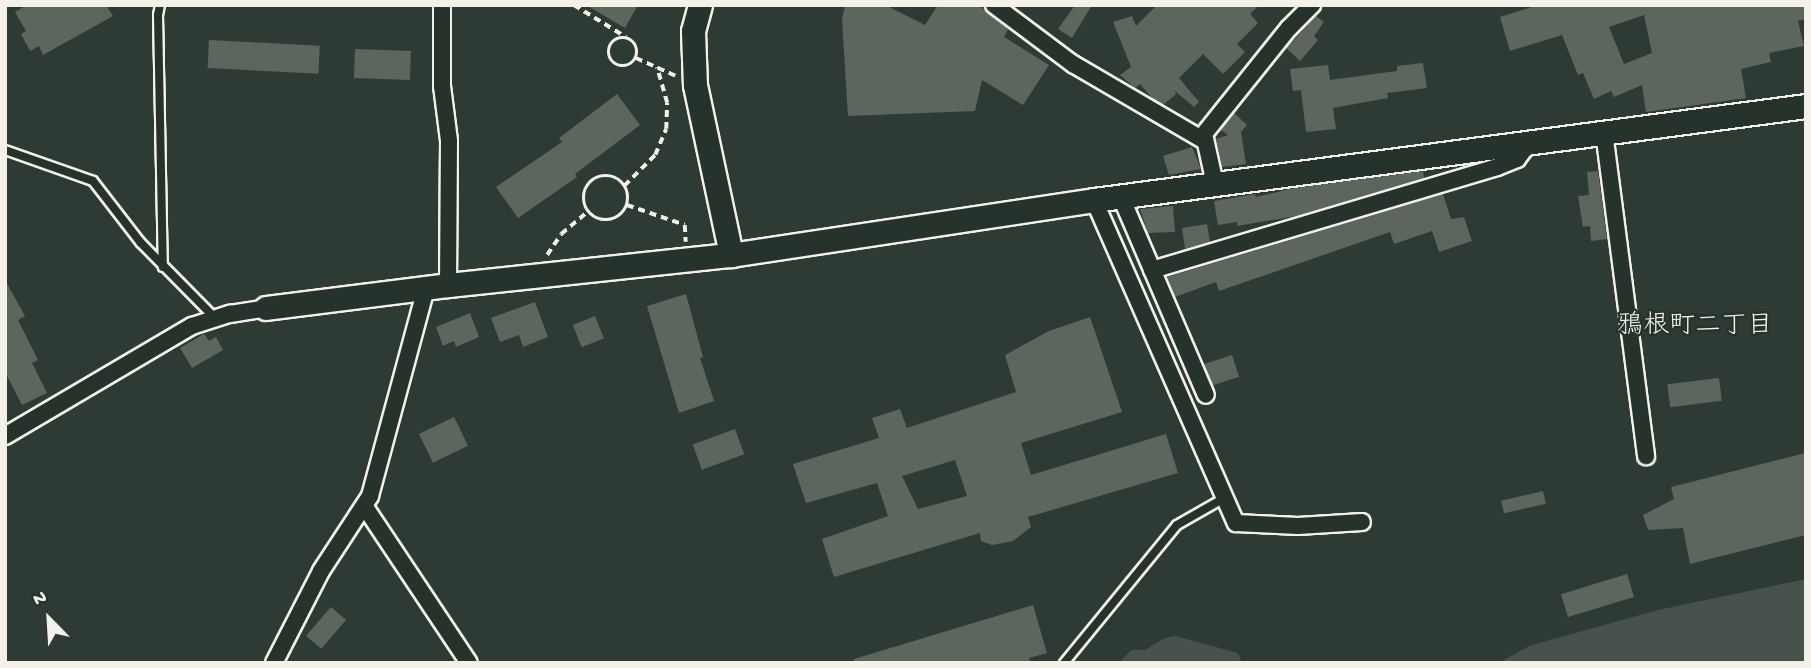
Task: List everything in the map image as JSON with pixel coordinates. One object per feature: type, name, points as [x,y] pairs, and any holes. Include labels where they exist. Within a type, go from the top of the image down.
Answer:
[{"type":"street","points":[[274,663],[321,571],[365,508],[409,362],[437,287],[449,141],[442,86],[442,5]]},
{"type":"street","points":[[700,5],[693,31],[695,85],[731,256]]},
{"type":"street","points":[[994,5],[1073,64],[1203,140]]},
{"type":"street","points":[[1214,184],[1203,140],[1205,134],[1289,28],[1312,5]]},
{"type":"street","points":[[5,436],[181,332],[215,318],[266,308],[731,256],[1094,200],[1806,106]]},
{"type":"street","points":[[1604,132],[1646,456]]},
{"type":"street","points":[[1152,270],[1497,167],[1517,159],[1530,142]]},
{"type":"street","points":[[1121,197],[1206,395]]},
{"type":"street","points":[[1094,200],[1236,523],[1298,526],[1362,522]]},
{"type":"street","points":[[365,508],[469,663]]},
{"type":"lane","points":[[160,5],[158,15],[163,267]]},
{"type":"lane","points":[[5,149],[93,181],[163,267],[215,318]]},
{"type":"lane","points":[[1054,663],[1065,661],[1177,525],[1226,497]]},
{"type":"path","points":[[573,5],[629,39],[637,49],[636,58],[629,65],[620,66],[609,57],[612,43],[620,38],[629,39]]},
{"type":"path","points":[[636,58],[677,76]]},
{"type":"path","points":[[624,186],[655,155],[666,129],[667,103],[657,67]]},
{"type":"path","points":[[624,186],[607,176],[593,181],[584,193],[588,211],[596,218],[611,220],[627,205]]},
{"type":"path","points":[[624,186],[627,205]]},
{"type":"path","points":[[627,205],[685,225],[687,244]]},
{"type":"path","points":[[544,261],[561,234],[588,211]]},
{"type":"shaded area","points":[[1806,579],[1806,663],[1498,663],[1529,646],[1658,610]]},
{"type":"shaded area","points":[[1175,636],[1238,653],[1242,663],[1119,663],[1131,650],[1145,650],[1165,638]]},
{"type":"building","points":[[27,5],[106,5],[113,16],[43,55],[39,46],[30,51],[21,34],[26,31],[15,12]]},
{"type":"building","points":[[586,5],[638,5],[625,28]]},
{"type":"building","points":[[845,5],[885,5],[925,25],[938,5],[978,5],[1008,29],[1004,37],[1049,65],[1023,105],[982,80],[975,111],[848,116],[842,20]]},
{"type":"building","points":[[1075,5],[1092,5],[1072,38],[1058,29]]},
{"type":"building","points":[[1157,5],[1259,5],[1250,14],[1258,23],[1237,44],[1245,52],[1223,74],[1203,54],[1179,78],[1199,102],[1194,107],[1175,91],[1176,94],[1163,105],[1152,98],[1140,84],[1135,88],[1120,75],[1131,67],[1113,22],[1132,16],[1136,26]]},
{"type":"building","points":[[1538,5],[1806,5],[1806,19],[1798,21],[1804,46],[1769,53],[1771,62],[1741,69],[1746,98],[1646,112],[1642,85],[1614,97],[1611,91],[1594,99],[1583,73],[1578,75],[1562,35],[1510,51],[1500,17]],"holes":[[[1644,15],[1652,53],[1624,64],[1609,27]]]},
{"type":"building","points":[[1316,16],[1324,22],[1314,36],[1318,40],[1300,61],[1286,48]]},
{"type":"building","points":[[209,40],[320,46],[318,74],[208,68]]},
{"type":"building","points":[[355,49],[411,51],[410,80],[354,78]]},
{"type":"building","points":[[1423,63],[1427,88],[1387,93],[1388,98],[1333,108],[1336,129],[1306,132],[1301,90],[1293,91],[1290,69],[1328,65],[1330,80],[1397,71],[1397,66]]},
{"type":"building","points":[[617,94],[640,125],[575,174],[577,177],[518,218],[496,187],[562,142],[559,138]]},
{"type":"building","points":[[1234,113],[1247,125],[1241,132],[1246,164],[1222,167],[1216,139],[1228,135],[1221,130]]},
{"type":"building","points":[[1192,147],[1201,169],[1169,175],[1163,156]]},
{"type":"building","points":[[1423,171],[1424,178],[1296,216],[1237,226],[1237,222],[1218,225],[1214,201]]},
{"type":"building","points":[[1598,171],[1607,239],[1591,241],[1590,226],[1583,227],[1578,196],[1589,195],[1587,172]]},
{"type":"building","points":[[1443,194],[1451,219],[1464,217],[1472,241],[1439,252],[1432,231],[1394,244],[1390,232],[1219,291],[1216,282],[1175,297],[1167,277]]},
{"type":"building","points":[[1173,206],[1175,232],[1148,233],[1140,209]]},
{"type":"building","points":[[1207,224],[1210,242],[1185,249],[1182,228]]},
{"type":"building","points":[[5,280],[25,316],[18,320],[38,360],[32,363],[47,393],[22,405],[5,372]]},
{"type":"building","points":[[686,294],[703,357],[700,358],[714,401],[679,413],[647,306]]},
{"type":"building","points":[[535,302],[548,337],[523,347],[519,335],[500,342],[491,318]]},
{"type":"building","points":[[470,313],[479,337],[456,347],[454,341],[443,346],[436,327]]},
{"type":"building","points":[[595,316],[604,338],[582,347],[573,325]]},
{"type":"building","points":[[1090,317],[1122,412],[1021,443],[1031,475],[1166,434],[1178,473],[1028,517],[1031,527],[1013,541],[992,545],[981,541],[980,533],[834,577],[822,539],[888,516],[877,483],[806,503],[793,464],[879,438],[872,418],[900,409],[907,428],[1016,392],[1005,355],[1049,331]],"holes":[[[955,460],[967,496],[918,509],[902,476]]]},
{"type":"building","points":[[204,334],[209,341],[216,337],[223,350],[192,368],[180,348]]},
{"type":"building","points":[[1232,355],[1239,377],[1212,386],[1204,364]]},
{"type":"building","points":[[1719,378],[1722,401],[1670,407],[1667,384]]},
{"type":"building","points":[[454,417],[468,446],[433,463],[419,434]]},
{"type":"building","points":[[735,429],[744,454],[702,470],[693,444]]},
{"type":"building","points":[[1806,453],[1806,535],[1690,564],[1683,528],[1648,530],[1643,515],[1674,499],[1671,487]]},
{"type":"building","points":[[1543,491],[1546,504],[1504,513],[1501,501]]},
{"type":"building","points":[[1627,574],[1634,597],[1568,617],[1561,594]]},
{"type":"building","points":[[1033,605],[1047,653],[1029,658],[1030,663],[855,663],[854,659]]},
{"type":"building","points":[[331,607],[346,620],[321,649],[306,636]]},
{"type":"district","name":"鴉根町二丁目","points":[[1695,328]]}]
